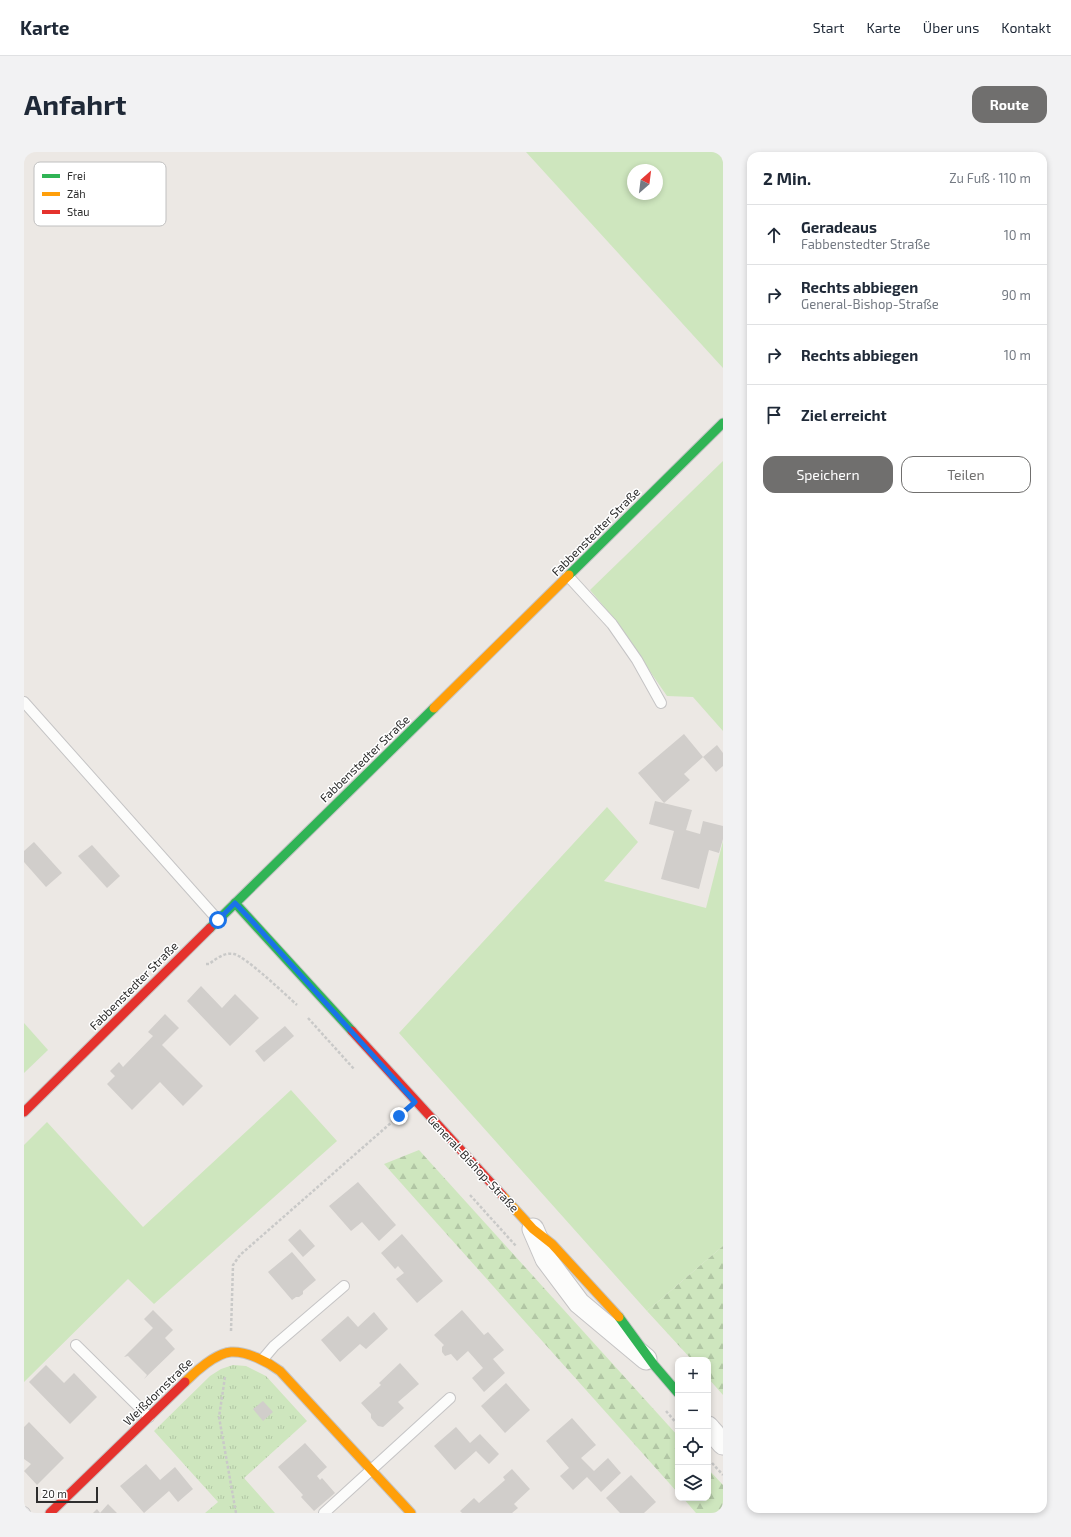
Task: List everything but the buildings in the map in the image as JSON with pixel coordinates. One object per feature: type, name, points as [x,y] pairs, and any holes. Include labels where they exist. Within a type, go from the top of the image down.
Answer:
[{"type":"street","name":"Fabbenstedter Straße","points":[[24,1112],[723,423]]},
{"type":"street","name":"General-Bishop-Straße","points":[[235,903],[415,1102],[533,1229],[546,1259],[579,1303],[654,1365],[675,1390]]},
{"type":"street","points":[[231,1352],[264,1359],[280,1371],[411,1513]]},
{"type":"street","name":"Weißdornstraße","points":[[50,1513],[204,1364],[231,1352]]},
{"type":"street","points":[[710,1429],[723,1444]]},
{"type":"lane","points":[[568,576],[612,624],[637,660],[661,703]]},
{"type":"lane","points":[[24,702],[218,920]]},
{"type":"lane","points":[[264,1359],[274,1346],[344,1286]]},
{"type":"lane","points":[[76,1345],[149,1417]]},
{"type":"lane","points":[[324,1513],[450,1398]]},
{"type":"path","points":[[190,948],[205,964],[209,964],[219,956],[234,954],[248,962],[301,1010]]},
{"type":"path","points":[[306,1016],[357,1072]]},
{"type":"path","points":[[236,1513],[219,1417],[223,1387],[231,1352],[233,1265],[240,1255],[415,1102]]},
{"type":"path","points":[[394,1111],[404,1122]]},
{"type":"path","points":[[467,1192],[520,1250]]},
{"type":"path","points":[[662,1408],[675,1422]]},
{"type":"path","points":[[711,1461],[723,1475]]},
{"type":"green space","points":[[526,152],[721,152],[723,154],[723,368]]},
{"type":"green space","points":[[723,461],[723,731],[693,697],[667,696],[611,615],[590,590]]},
{"type":"green space","points":[[607,807],[638,842],[604,881],[706,908],[723,841],[723,1246],[647,1311],[399,1033]]},
{"type":"green space","points":[[24,1023],[48,1050],[24,1073]]},
{"type":"green space","points":[[291,1090],[337,1141],[154,1304],[128,1279],[24,1382],[24,1145],[47,1122],[143,1227]]},
{"type":"green space","points":[[419,1150],[675,1433],[675,1490],[384,1164]]},
{"type":"green space","points":[[723,1246],[723,1395],[711,1381],[711,1357],[689,1357],[647,1311]]},
{"type":"green space","points":[[233,1365],[246,1366],[266,1376],[307,1421],[244,1478],[275,1513],[205,1513],[218,1502],[154,1431],[210,1376],[221,1369]]},
{"type":"green space","points":[[711,1472],[723,1485],[723,1513],[696,1513],[686,1501],[711,1501]]},
{"type":"traffic: fast","points":[[569,575],[723,423]]},
{"type":"traffic: fast","points":[[210,928],[434,708]]},
{"type":"traffic: fast","points":[[235,903],[352,1031]]},
{"type":"traffic: fast","points":[[619,1317],[654,1365],[675,1390]]},
{"type":"traffic: slow","points":[[434,708],[569,575]]},
{"type":"traffic: slow","points":[[502,1195],[533,1229],[552,1244],[619,1317]]},
{"type":"traffic: slow","points":[[185,1382],[212,1359],[225,1353],[244,1353],[270,1364],[280,1371],[411,1513]]},
{"type":"traffic: jam","points":[[24,1112],[210,928]]},
{"type":"traffic: jam","points":[[352,1031],[502,1195]]},
{"type":"traffic: jam","points":[[50,1513],[185,1382]]},
{"type":"route","points":[[218,920],[235,903],[251,920],[415,1102],[399,1116]]}]
